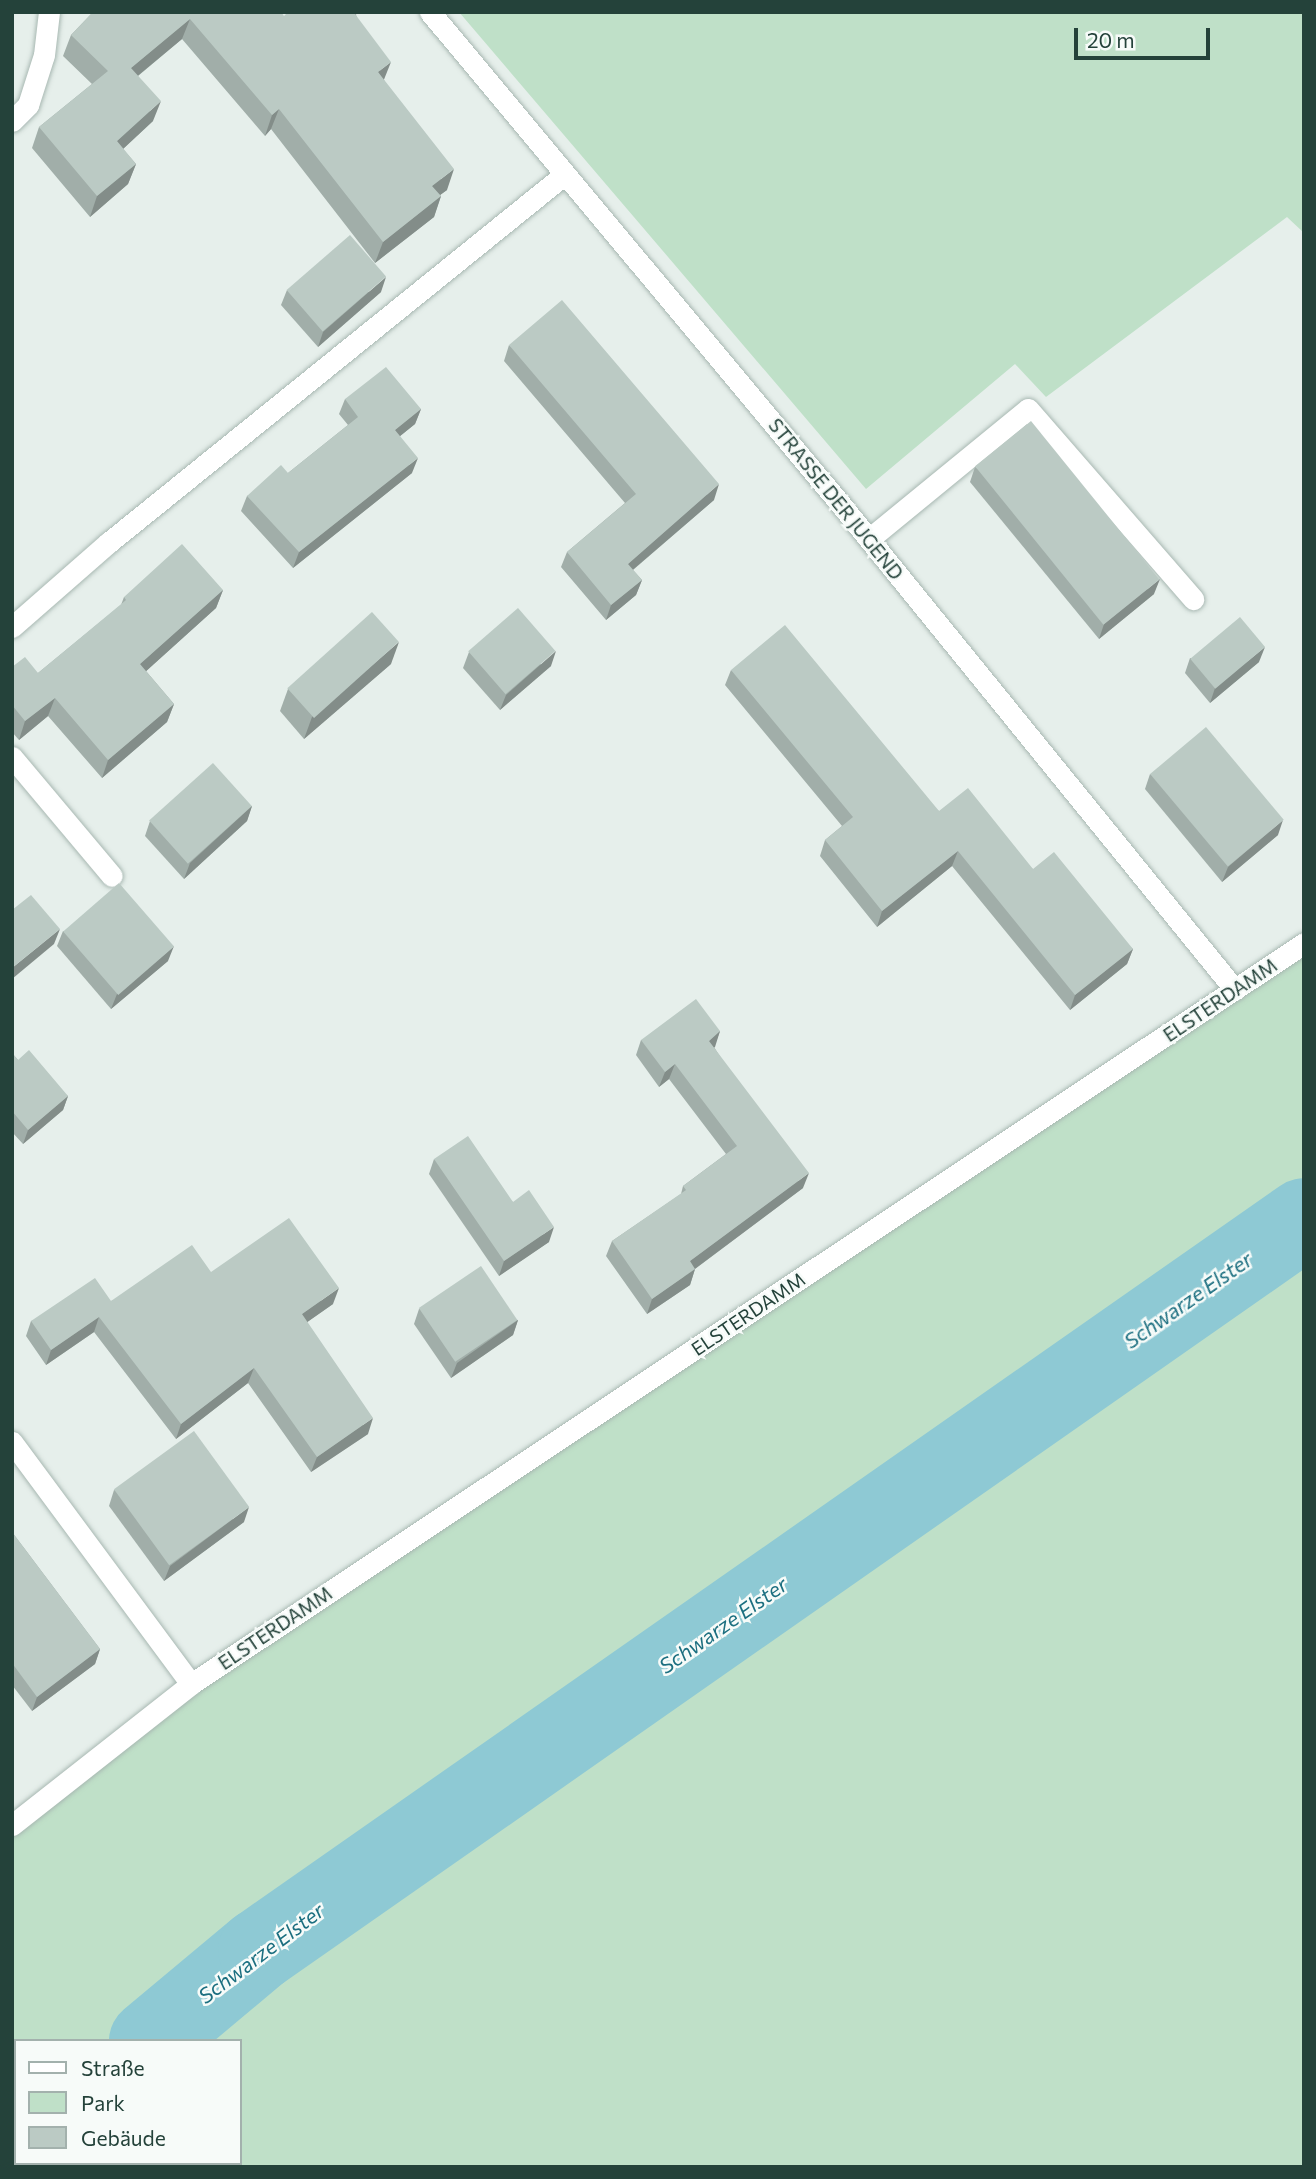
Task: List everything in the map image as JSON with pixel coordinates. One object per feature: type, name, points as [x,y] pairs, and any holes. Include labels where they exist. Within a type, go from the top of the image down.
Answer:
[{"type":"street","points":[[12,121],[29,105],[44,55],[49,12]]},
{"type":"street","name":"STRASSE DER JUGEND","points":[[430,12],[869,539],[1235,990]]},
{"type":"street","points":[[12,627],[108,543],[565,174]]},
{"type":"street","points":[[869,539],[1028,409],[1193,599]]},
{"type":"street","points":[[12,757],[112,876]]},
{"type":"street","name":"ELSTERDAMM","points":[[12,1825],[191,1684],[1304,943]]},
{"type":"street","points":[[12,1442],[191,1684]]},
{"type":"green space","points":[[459,12],[1304,12],[1304,233],[1287,217],[1046,397],[1015,364],[866,489]]},
{"type":"green space","points":[[1304,944],[1304,2167],[12,2167],[12,1825],[191,1684]]},
{"type":"building","points":[[93,12],[281,12],[284,16],[288,12],[357,12],[355,14],[391,62],[378,72],[454,169],[432,186],[441,196],[383,242],[279,109],[272,115],[190,19],[131,68],[161,101],[117,141],[136,164],[97,196],[39,127],[108,71],[71,35]]},
{"type":"building","points":[[350,235],[386,277],[323,332],[287,290]]},
{"type":"building","points":[[562,300],[719,484],[628,564],[642,580],[611,605],[567,552],[636,494],[509,345]]},
{"type":"building","points":[[386,367],[421,409],[395,430],[418,458],[299,552],[247,496],[281,465],[288,473],[358,417],[345,399]]},
{"type":"building","points":[[1031,421],[1159,580],[1103,625],[975,466]]},
{"type":"building","points":[[182,544],[223,590],[140,664],[174,704],[108,760],[55,698],[25,721],[12,705],[12,667],[25,657],[38,673],[126,600],[124,597]]},
{"type":"building","points":[[518,608],[555,651],[506,694],[468,651]]},
{"type":"building","points":[[372,612],[399,642],[314,718],[287,688]]},
{"type":"building","points":[[1240,617],[1265,647],[1215,689],[1190,659]]},
{"type":"building","points":[[785,625],[939,811],[968,788],[1033,869],[1054,852],[1133,949],[1075,995],[958,851],[882,911],[825,840],[853,817],[731,670]]},
{"type":"building","points":[[1206,727],[1284,820],[1228,867],[1150,774]]},
{"type":"building","points":[[213,763],[252,806],[188,864],[149,821]]},
{"type":"building","points":[[119,883],[174,946],[118,995],[63,932]]},
{"type":"building","points":[[31,895],[60,929],[12,968],[12,910]]},
{"type":"building","points":[[696,999],[720,1031],[709,1041],[809,1173],[690,1261],[695,1269],[652,1299],[612,1241],[686,1190],[683,1186],[737,1146],[675,1064],[665,1072],[641,1040]]},
{"type":"building","points":[[29,1050],[68,1096],[28,1130],[12,1111],[12,1053],[18,1060]]},
{"type":"building","points":[[468,1136],[513,1202],[529,1190],[554,1227],[504,1261],[434,1159]]},
{"type":"building","points":[[289,1218],[339,1288],[302,1314],[373,1418],[317,1457],[254,1368],[181,1424],[99,1317],[51,1350],[31,1321],[95,1278],[111,1301],[192,1245],[211,1272]]},
{"type":"building","points":[[481,1266],[517,1320],[455,1362],[419,1308]]},
{"type":"building","points":[[194,1431],[249,1507],[169,1565],[114,1489]]},
{"type":"building","points":[[12,1532],[100,1649],[37,1697],[12,1663]]},
{"type":"waterway","name":"Schwarze Elster","points":[[152,2039],[259,1950],[1304,1219]]}]
